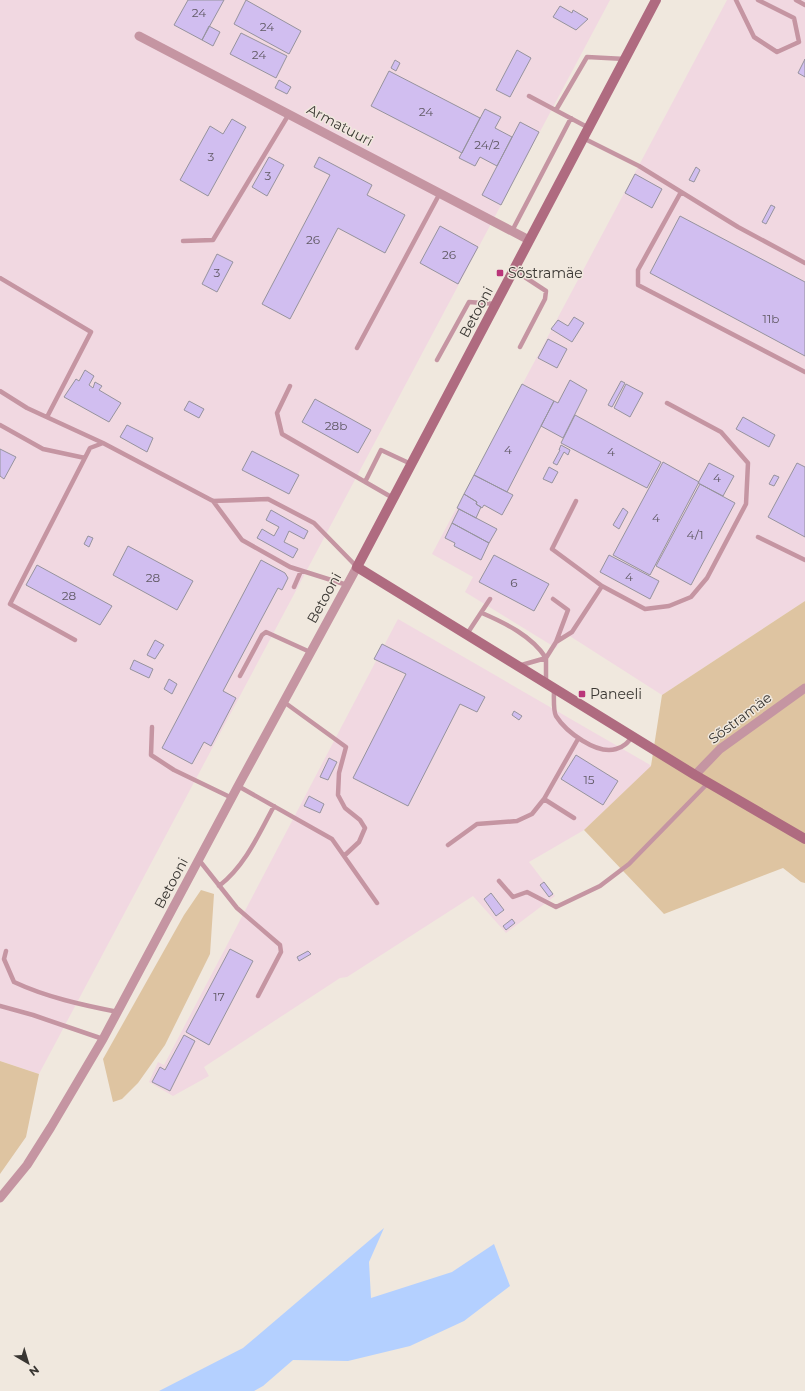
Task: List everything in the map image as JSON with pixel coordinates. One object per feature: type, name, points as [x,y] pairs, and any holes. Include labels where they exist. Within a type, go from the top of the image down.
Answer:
[{"type":"street","name":"Betooni","points":[[0,1198],[27,1165],[118,1012],[238,786],[357,567],[656,0]]},
{"type":"street","name":"Armatuuri","points":[[139,36],[529,240]]},
{"type":"street","points":[[357,567],[696,775],[805,839]]},
{"type":"street","name":"Sõstramäe","points":[[696,775],[720,749],[805,688]]},
{"type":"lane","points":[[736,0],[754,37],[777,52],[799,42],[794,18],[758,0]]},
{"type":"lane","points":[[796,0],[805,5]]},
{"type":"lane","points":[[556,110],[587,57],[625,59]]},
{"type":"lane","points":[[529,96],[589,128]]},
{"type":"lane","points":[[183,241],[213,240],[289,114]]},
{"type":"lane","points":[[512,231],[571,118]]},
{"type":"lane","points":[[583,138],[639,166],[738,227],[805,263]]},
{"type":"lane","points":[[680,192],[638,270],[638,285],[805,372]]},
{"type":"lane","points":[[357,348],[440,193]]},
{"type":"lane","points":[[514,270],[546,290],[545,299],[520,346]]},
{"type":"lane","points":[[0,278],[91,332],[47,417]]},
{"type":"lane","points":[[437,360],[469,302],[496,304]]},
{"type":"lane","points":[[290,386],[277,413],[282,434],[393,498]]},
{"type":"lane","points":[[0,391],[27,408],[103,443],[214,501],[242,540],[290,567],[347,585]]},
{"type":"lane","points":[[576,501],[552,550],[602,586],[645,609],[669,606],[691,597],[707,578],[746,504],[748,463],[721,432],[667,403]]},
{"type":"lane","points":[[0,425],[43,449],[85,458]]},
{"type":"lane","points":[[75,640],[10,604],[90,448],[103,443]]},
{"type":"lane","points":[[365,482],[381,450],[411,464]]},
{"type":"lane","points":[[214,501],[268,499],[314,523],[357,567]]},
{"type":"lane","points":[[758,537],[805,560]]},
{"type":"lane","points":[[294,587],[301,571]]},
{"type":"lane","points":[[556,642],[572,632],[602,586]]},
{"type":"lane","points":[[468,634],[490,599]]},
{"type":"lane","points":[[518,666],[546,658],[556,642],[568,610],[553,599]]},
{"type":"lane","points":[[482,612],[500,621],[540,648],[546,658],[555,715],[578,739],[598,748],[614,750],[625,745],[633,736]]},
{"type":"lane","points":[[240,676],[262,635],[266,632],[310,652]]},
{"type":"lane","points":[[284,702],[346,747],[339,773],[338,795],[345,808],[360,820],[365,828],[359,842],[344,856]]},
{"type":"lane","points":[[152,728],[151,755],[174,770],[232,798]]},
{"type":"lane","points":[[448,845],[477,824],[517,821],[532,814],[544,799],[578,739]]},
{"type":"lane","points":[[499,881],[513,897],[526,892],[556,907],[594,889],[628,864],[708,782]]},
{"type":"lane","points":[[238,786],[332,839],[377,903]]},
{"type":"lane","points":[[544,799],[574,818]]},
{"type":"lane","points":[[219,886],[230,878],[245,859],[274,806]]},
{"type":"lane","points":[[199,860],[237,908],[280,945],[281,952],[258,996]]},
{"type":"lane","points":[[6,951],[4,959],[14,982],[32,990],[88,1006],[118,1012]]},
{"type":"lane","points":[[0,1006],[33,1015],[103,1039]]},
{"type":"shaded area","points":[[0,0],[610,0],[39,1074],[0,1061]]},
{"type":"shaded area","points":[[727,0],[805,0],[805,601],[662,695],[565,633],[556,648],[465,592],[473,577],[432,554]]},
{"type":"shaded area","points":[[805,601],[805,883],[801,882],[783,868],[664,914],[584,830],[651,766],[662,695]]},
{"type":"shaded area","points":[[398,619],[652,766],[584,830],[529,862],[555,896],[506,933],[473,896],[347,977],[340,978],[204,1067],[209,1076],[173,1096],[149,1082],[158,1062],[164,1065]]},
{"type":"shaded area","points":[[201,890],[214,894],[210,954],[165,1045],[138,1083],[122,1099],[113,1102],[103,1059],[184,915]]},
{"type":"shaded area","points":[[0,1061],[39,1074],[26,1137],[0,1174]]},
{"type":"water","points":[[384,1228],[369,1262],[371,1298],[452,1272],[494,1244],[510,1286],[464,1321],[410,1346],[348,1361],[293,1360],[263,1386],[254,1391],[159,1391],[243,1348]]},
{"type":"building","points":[[188,0],[224,0],[202,40],[174,25]]},
{"type":"building","points":[[246,0],[301,31],[289,54],[234,24]]},
{"type":"building","points":[[560,6],[572,13],[573,10],[588,19],[576,30],[553,17]]},
{"type":"building","points":[[209,26],[220,32],[213,46],[202,40]]},
{"type":"building","points":[[241,33],[287,56],[276,78],[230,54]]},
{"type":"building","points":[[517,50],[531,58],[510,97],[496,90]]},
{"type":"building","points":[[805,59],[805,77],[798,73]]},
{"type":"building","points":[[395,60],[400,63],[396,71],[391,68]]},
{"type":"building","points":[[389,71],[480,118],[462,153],[371,106]]},
{"type":"building","points":[[279,80],[291,87],[287,94],[275,88]]},
{"type":"building","points":[[485,109],[501,117],[495,128],[512,137],[497,166],[480,157],[475,166],[459,158]]},
{"type":"building","points":[[232,119],[246,127],[208,196],[180,180],[210,126],[223,134]]},
{"type":"building","points":[[520,122],[539,132],[501,205],[482,195]]},
{"type":"building","points":[[269,157],[284,165],[267,196],[252,187]]},
{"type":"building","points":[[319,157],[372,185],[367,195],[405,215],[385,253],[338,228],[290,319],[262,304],[330,175],[314,167]]},
{"type":"building","points":[[696,167],[700,170],[694,182],[689,180]]},
{"type":"building","points":[[635,174],[662,189],[652,208],[625,193]]},
{"type":"building","points":[[771,205],[775,207],[766,224],[762,222]]},
{"type":"building","points":[[680,216],[805,282],[805,356],[650,273]]},
{"type":"building","points":[[440,226],[478,247],[458,284],[420,263]]},
{"type":"building","points":[[217,254],[233,262],[217,292],[202,284]]},
{"type":"building","points":[[574,317],[584,323],[572,342],[551,329],[558,320],[568,326]]},
{"type":"building","points":[[548,339],[567,349],[557,368],[538,358]]},
{"type":"building","points":[[85,370],[94,376],[89,385],[93,388],[95,382],[102,386],[99,390],[121,403],[109,422],[64,397],[76,379],[79,381]]},
{"type":"building","points":[[570,380],[587,390],[563,438],[541,426],[554,401],[558,403]]},
{"type":"building","points":[[621,381],[625,383],[612,407],[608,405]]},
{"type":"building","points":[[522,384],[554,401],[507,492],[474,475]]},
{"type":"building","points":[[626,384],[643,393],[630,417],[614,408]]},
{"type":"building","points":[[315,399],[371,430],[358,453],[302,422]]},
{"type":"building","points":[[189,401],[204,409],[199,418],[184,410]]},
{"type":"building","points":[[575,415],[661,462],[647,488],[561,443]]},
{"type":"building","points":[[743,417],[775,435],[769,447],[736,429]]},
{"type":"building","points":[[127,425],[153,438],[147,452],[120,437]]},
{"type":"building","points":[[561,445],[570,450],[568,455],[564,452],[557,465],[553,463]]},
{"type":"building","points":[[0,449],[16,457],[4,479],[0,476]]},
{"type":"building","points":[[252,451],[299,475],[289,494],[242,470]]},
{"type":"building","points":[[663,462],[699,482],[650,575],[613,555]]},
{"type":"building","points":[[709,463],[734,476],[723,496],[698,483]]},
{"type":"building","points":[[797,463],[805,467],[805,537],[768,517]]},
{"type":"building","points":[[549,467],[558,472],[552,483],[543,479]]},
{"type":"building","points":[[474,475],[513,495],[502,515],[484,505],[482,508],[476,504],[477,502],[464,494]]},
{"type":"building","points":[[774,475],[779,477],[774,486],[769,484]]},
{"type":"building","points":[[700,484],[735,503],[691,585],[656,566]]},
{"type":"building","points":[[464,494],[477,502],[476,504],[481,507],[476,518],[457,508]]},
{"type":"building","points":[[623,508],[628,512],[619,529],[613,525]]},
{"type":"building","points":[[459,509],[497,529],[489,543],[452,523]]},
{"type":"building","points":[[271,510],[308,531],[304,539],[289,531],[284,542],[298,549],[293,558],[257,538],[262,529],[274,536],[279,527],[266,520]]},
{"type":"building","points":[[452,523],[489,543],[481,560],[454,546],[455,543],[445,538]]},
{"type":"building","points":[[88,536],[93,538],[89,547],[84,544]]},
{"type":"building","points":[[128,546],[193,581],[177,610],[113,575]]},
{"type":"building","points":[[494,555],[549,584],[534,611],[479,582]]},
{"type":"building","points":[[609,555],[659,581],[650,599],[600,572]]},
{"type":"building","points":[[261,560],[285,573],[288,578],[282,590],[278,588],[223,691],[236,698],[211,746],[204,742],[192,764],[162,748]]},
{"type":"building","points":[[37,565],[112,606],[100,625],[26,585]]},
{"type":"building","points":[[155,640],[164,645],[155,659],[147,655]]},
{"type":"building","points":[[382,644],[485,697],[477,712],[460,704],[408,806],[353,778],[406,674],[374,659]]},
{"type":"building","points":[[134,660],[153,669],[149,678],[130,669]]},
{"type":"building","points":[[169,679],[177,684],[172,694],[164,689]]},
{"type":"building","points":[[514,711],[522,716],[519,720],[512,715]]},
{"type":"building","points":[[576,755],[618,781],[603,805],[561,779]]},
{"type":"building","points":[[329,758],[337,762],[328,780],[320,777]]},
{"type":"building","points":[[309,796],[324,804],[320,813],[304,806]]},
{"type":"building","points":[[544,882],[553,894],[549,897],[540,885]]},
{"type":"building","points":[[491,893],[504,910],[496,916],[484,899]]},
{"type":"building","points":[[512,919],[515,923],[506,930],[503,926]]},
{"type":"building","points":[[230,949],[253,961],[209,1045],[186,1032]]},
{"type":"building","points":[[308,951],[311,954],[299,961],[297,957]]},
{"type":"building","points":[[184,1035],[195,1041],[170,1091],[152,1082],[160,1067],[165,1070]]},
{"type":"place","name":"Sõstramäe","points":[[500,273]]},
{"type":"place","name":"Paneeli","points":[[582,694]]}]
